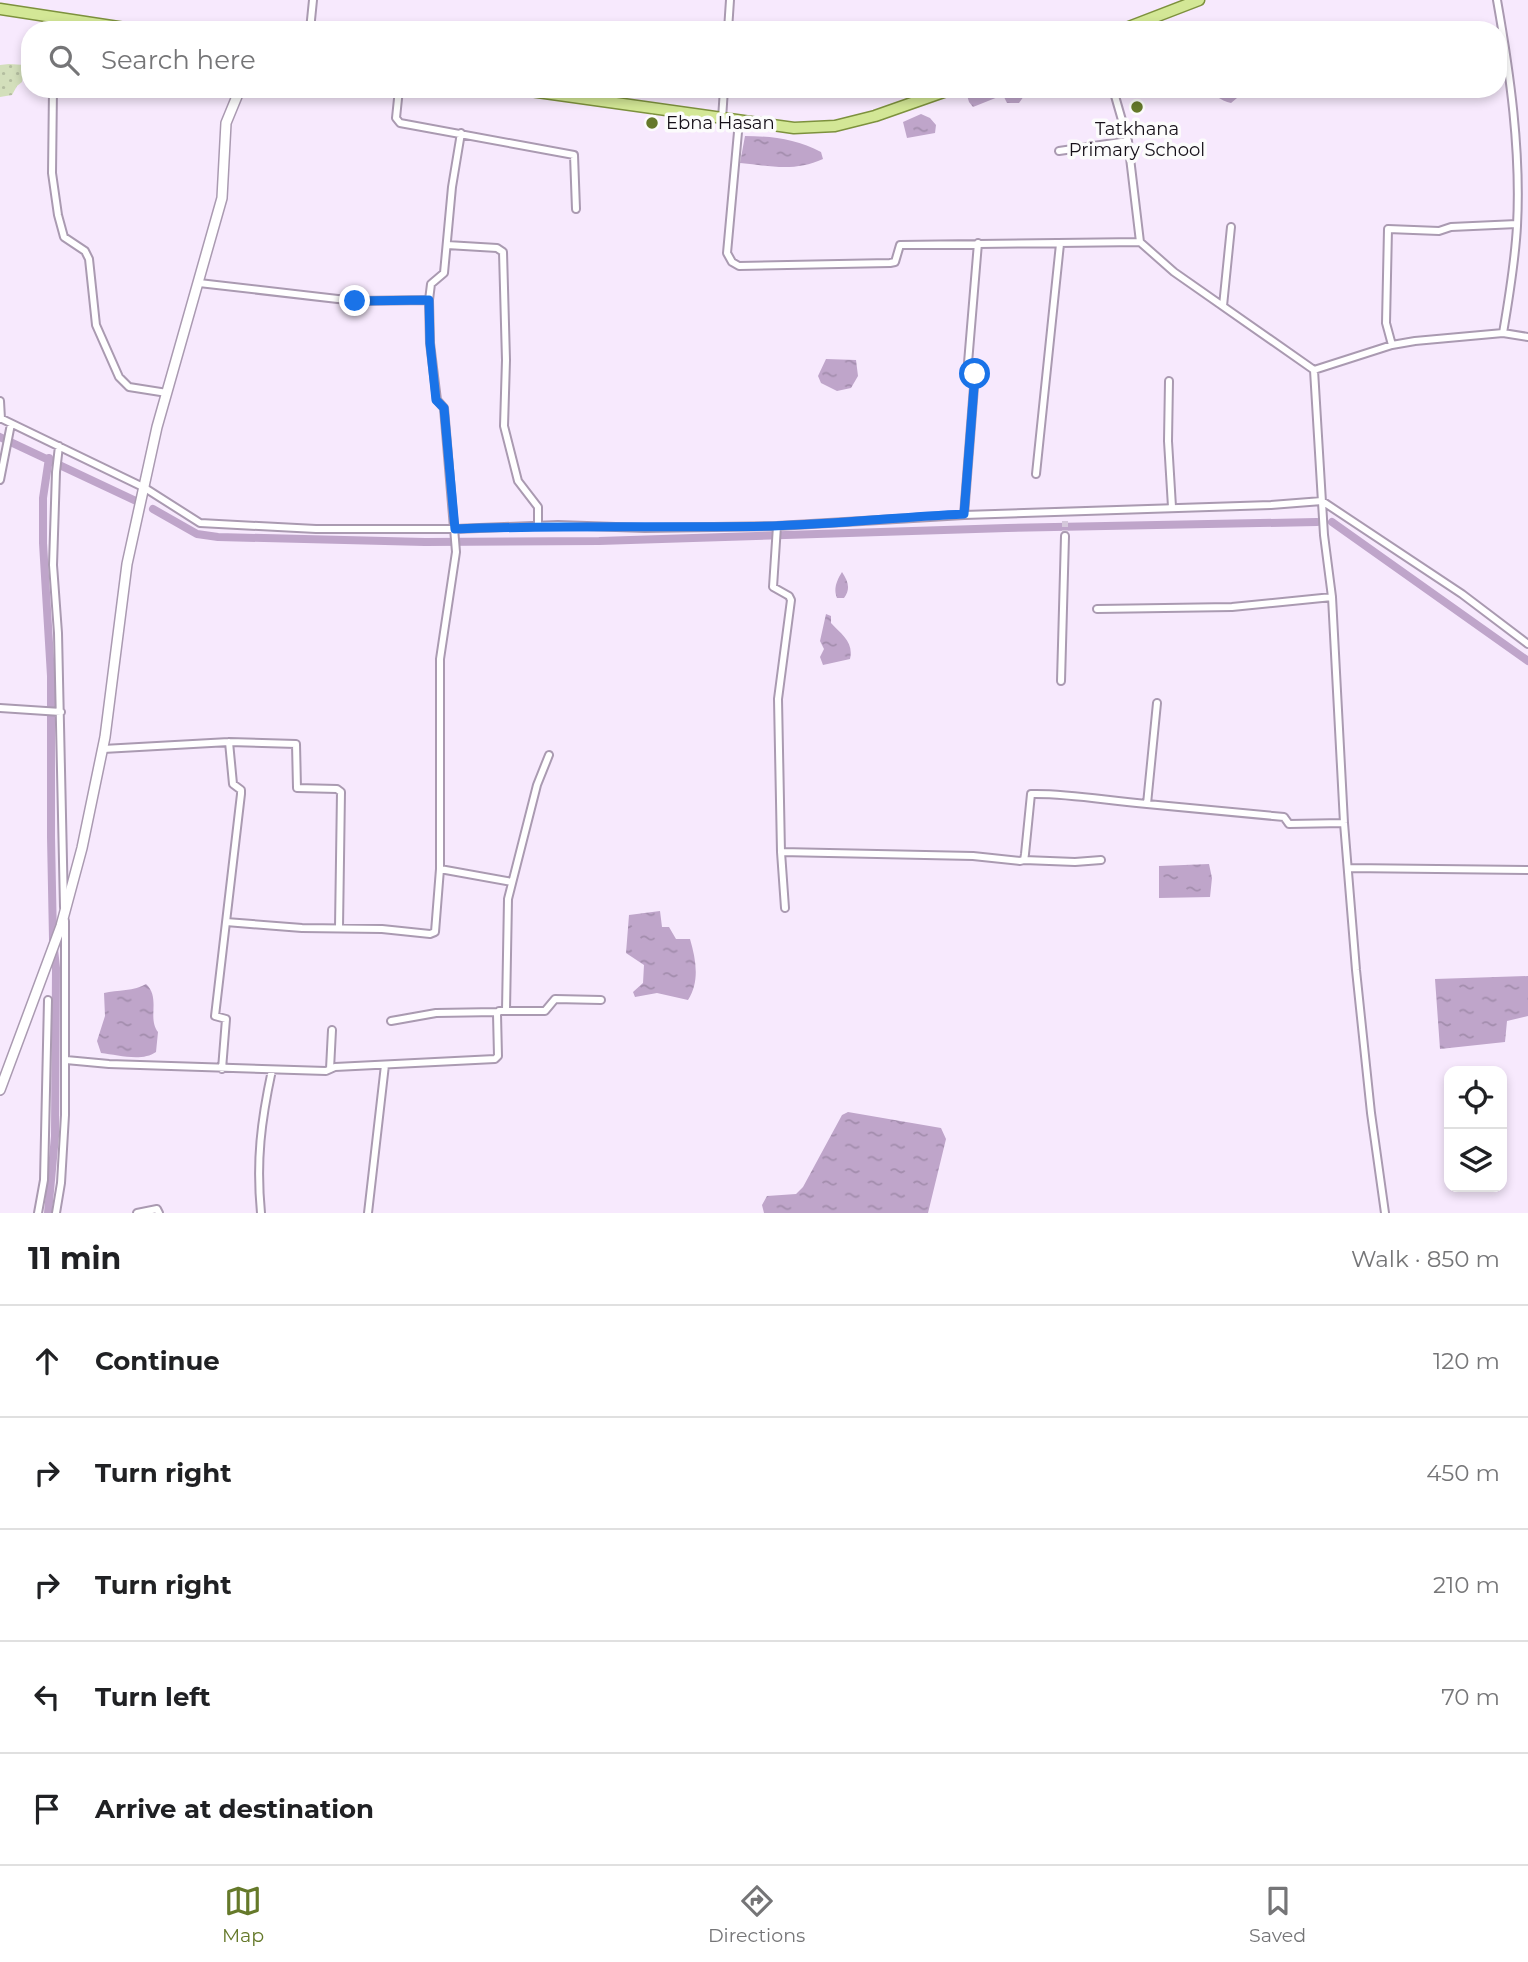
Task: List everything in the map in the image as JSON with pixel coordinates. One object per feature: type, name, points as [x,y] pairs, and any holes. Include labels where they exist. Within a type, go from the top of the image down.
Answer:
[{"type":"main road","points":[[1144,21],[1199,0]]},
{"type":"main road","points":[[0,9],[43,21]]},
{"type":"main road","points":[[576,98],[794,128],[835,126],[924,98]]},
{"type":"street","points":[[311,21],[313,0]]},
{"type":"street","points":[[729,21],[730,0]]},
{"type":"street","points":[[1497,0],[1501,21]]},
{"type":"street","points":[[1503,333],[1514,264],[1517,224],[1516,159],[1507,62]]},
{"type":"street","points":[[53,98],[52,173],[58,215],[64,237],[85,251],[89,259],[96,325],[119,377],[129,387],[166,393]]},
{"type":"street","points":[[0,1090],[65,915],[103,749],[127,564],[166,393],[222,198],[226,123],[236,98]]},
{"type":"street","points":[[398,98],[397,121],[573,155],[576,209]]},
{"type":"street","points":[[722,120],[723,98]]},
{"type":"street","points":[[1116,98],[1128,141],[1140,242],[1174,272],[1314,370]]},
{"type":"street","points":[[739,121],[727,253],[732,262],[739,266],[890,263],[895,262],[900,245],[1140,242]]},
{"type":"street","points":[[226,922],[302,928],[339,927],[433,934],[435,932],[440,869],[440,659],[456,552],[444,408],[436,400],[429,300],[431,284],[444,273],[452,187],[461,133]]},
{"type":"street","points":[[1059,151],[1128,141]]},
{"type":"street","points":[[1392,345],[1386,323],[1385,264],[1388,229],[1439,231],[1451,227],[1517,224]]},
{"type":"street","points":[[1223,306],[1231,226]]},
{"type":"street","points":[[964,514],[975,374],[968,363],[978,243]]},
{"type":"street","points":[[1036,474],[1060,244]]},
{"type":"street","points":[[447,245],[497,248],[503,252],[506,360],[504,426],[518,481],[538,507],[538,526]]},
{"type":"street","points":[[199,283],[355,301],[429,300]]},
{"type":"street","points":[[1314,370],[1392,345],[1415,341],[1503,333],[1528,337]]},
{"type":"street","points":[[1314,370],[1322,501],[1332,597],[1344,823],[1371,1113],[1385,1213]]},
{"type":"street","points":[[1169,381],[1168,441],[1172,507]]},
{"type":"street","points":[[0,401],[1,418],[10,427],[59,446],[145,488],[200,523],[455,533],[538,526],[777,529],[964,514],[1271,505],[1322,501],[1462,594],[1528,644]]},
{"type":"street","points":[[0,480],[10,427]]},
{"type":"street","points":[[56,1213],[61,1183],[66,1060],[65,915],[53,565],[55,472],[59,446]]},
{"type":"street","points":[[1065,512],[1065,521]]},
{"type":"street","points":[[777,529],[773,587],[791,600],[778,699],[780,852],[785,908]]},
{"type":"street","points":[[1062,681],[1065,536]]},
{"type":"street","points":[[1097,609],[1232,607],[1332,597]]},
{"type":"street","points":[[1147,804],[1157,703]]},
{"type":"street","points":[[0,708],[58,712]]},
{"type":"street","points":[[103,749],[229,742],[294,743],[297,788],[340,790],[339,927]]},
{"type":"street","points":[[222,1069],[226,1019],[215,1016],[241,794],[241,790],[232,780],[229,742]]},
{"type":"street","points":[[506,1010],[508,899],[537,785],[549,755]]},
{"type":"street","points":[[1024,860],[1031,794],[1084,796],[1107,801],[1284,817],[1289,824],[1344,823]]},
{"type":"street","points":[[780,852],[845,852],[1075,862],[1101,860]]},
{"type":"street","points":[[1348,868],[1528,870]]},
{"type":"street","points":[[440,869],[512,882]]},
{"type":"street","points":[[391,1021],[436,1013],[545,1011],[555,999],[601,1000]]},
{"type":"street","points":[[38,1213],[44,1180],[48,1000]]},
{"type":"street","points":[[66,1060],[222,1069],[326,1071],[335,1067],[495,1059],[498,1056],[497,1012]]},
{"type":"street","points":[[330,1069],[332,1030]]},
{"type":"street","points":[[368,1213],[385,1065]]},
{"type":"street","points":[[261,1213],[258,1178],[261,1123],[272,1070]]},
{"type":"street","points":[[137,1213],[158,1209],[159,1213]]},
{"type":"green space","points":[[0,65],[21,65],[21,83],[12,95],[0,97]]},
{"type":"water","points":[[968,98],[996,98],[973,107]]},
{"type":"water","points":[[1004,98],[1023,98],[1019,103],[1007,103]]},
{"type":"water","points":[[1220,98],[1237,98],[1231,103]]},
{"type":"water","points":[[921,114],[936,125],[935,133],[907,138],[903,122]]},
{"type":"water","points":[[745,136],[793,141],[821,152],[823,159],[792,167],[740,163]]},
{"type":"water","points":[[826,359],[856,360],[858,376],[851,388],[837,391],[821,383],[818,376]]},
{"type":"water","points":[[842,572],[848,588],[844,598],[837,598],[836,585]]},
{"type":"water","points":[[826,614],[831,616],[831,623],[846,639],[851,653],[850,659],[823,665],[820,657],[824,649],[820,641]]},
{"type":"water","points":[[1209,864],[1212,878],[1210,897],[1159,898],[1159,866]]},
{"type":"water","points":[[660,911],[662,927],[669,927],[676,939],[690,939],[696,970],[688,1000],[657,993],[635,997],[633,992],[643,983],[644,965],[626,953],[629,915]]},
{"type":"water","points":[[1528,976],[1528,1016],[1507,1021],[1505,1042],[1440,1049],[1435,979]]},
{"type":"water","points":[[146,984],[153,995],[154,1021],[158,1032],[156,1052],[144,1057],[101,1053],[97,1041],[105,1016],[104,993]]},
{"type":"water","points":[[848,1112],[941,1128],[946,1139],[928,1213],[764,1213],[762,1205],[767,1196],[796,1194],[803,1187],[842,1115]]},
{"type":"waterway","points":[[0,437],[136,501]]},
{"type":"waterway","points":[[48,1213],[55,1136],[56,968],[51,837],[51,676],[43,543],[43,498],[49,458]]},
{"type":"waterway","points":[[153,509],[197,534],[218,537],[425,542],[599,541],[1007,528],[1317,522]]},
{"type":"waterway","points":[[1332,522],[1528,661]]},
{"type":"tunnel","points":[[1065,521],[1065,536]]},
{"type":"place","name":"Tatkhana Primary School","points":[[1137,107]]},
{"type":"place","name":"Ebna Hasan","points":[[652,123]]},
{"type":"route","points":[[355,301],[429,300],[436,400],[444,408],[455,529],[558,525],[645,528],[777,526],[964,514],[975,374]]}]
